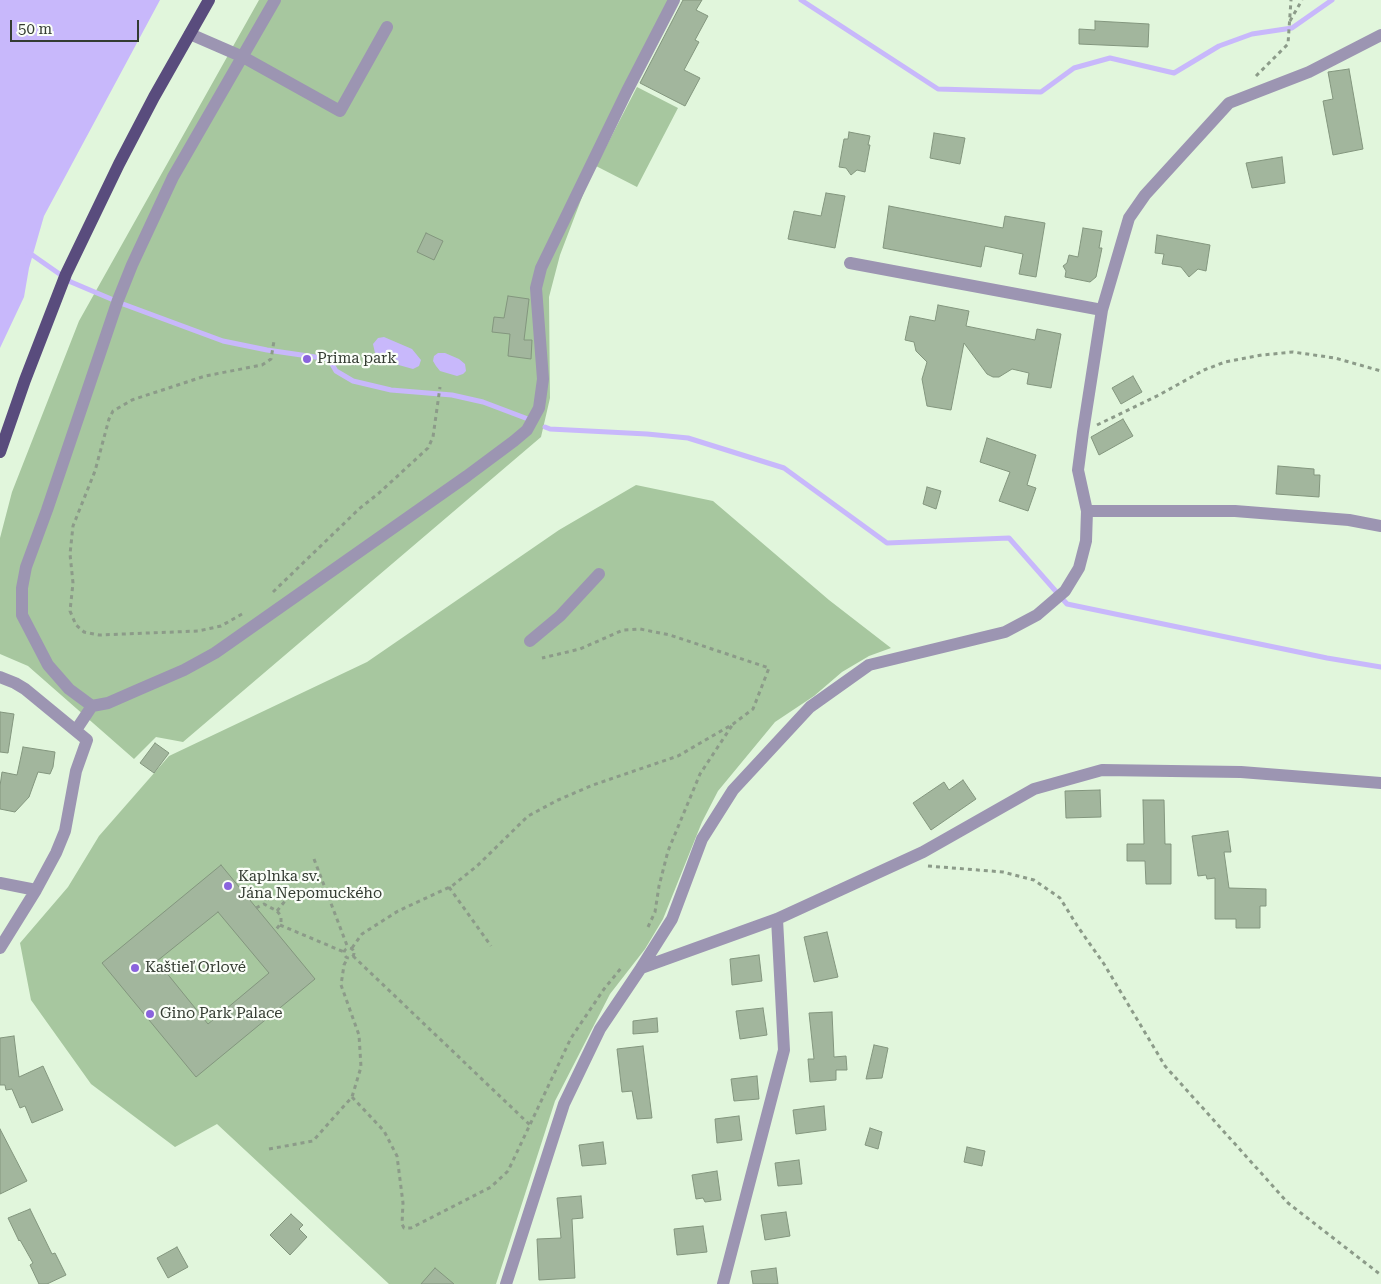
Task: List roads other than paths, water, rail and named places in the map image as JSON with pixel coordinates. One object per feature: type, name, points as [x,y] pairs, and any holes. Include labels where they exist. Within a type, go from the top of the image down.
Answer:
[{"type":"main road","points":[[0,452],[25,380],[66,274],[119,164],[154,97],[209,0]]},
{"type":"street","points":[[92,706],[69,689],[48,665],[22,615],[22,588],[26,568],[118,300],[132,265],[173,177],[275,0]]},
{"type":"street","points":[[76,730],[92,706],[108,702],[184,670],[215,653],[467,476],[514,442],[527,430],[539,408],[542,388],[536,288],[541,268],[627,91],[674,0]]},
{"type":"street","points":[[190,34],[243,57],[340,111],[387,27]]},
{"type":"street","points":[[506,1284],[564,1104],[600,1028],[672,919],[702,839],[733,790],[810,707],[869,665],[1005,632],[1038,615],[1065,591],[1079,568],[1086,542],[1087,511],[1078,470],[1102,310],[1129,218],[1145,195],[1229,103],[1309,72],[1381,35]]},
{"type":"street","points":[[850,263],[1102,310]]},
{"type":"street","points":[[1087,511],[1235,511],[1349,520],[1381,526]]},
{"type":"street","points":[[530,641],[560,616],[599,574]]},
{"type":"street","points":[[0,677],[24,689],[86,740],[76,771],[65,831],[56,853],[36,890],[0,948]]},
{"type":"street","points":[[641,968],[777,919],[923,852],[1034,789],[1102,770],[1241,772],[1381,783]]},
{"type":"street","points":[[0,883],[36,890]]},
{"type":"street","points":[[723,1284],[784,1050],[777,919]]},
{"type":"waterway","points":[[801,0],[938,89],[1041,92],[1074,68],[1110,58],[1174,73],[1219,46],[1252,34],[1292,28],[1332,0]]},
{"type":"waterway","points":[[28,252],[71,282],[123,304],[223,341],[267,350],[329,359],[336,371],[353,381],[391,390],[452,395],[483,402],[528,419]]},
{"type":"waterway","points":[[545,427],[550,429],[688,438],[784,468],[887,543],[1009,538],[1067,604],[1327,658],[1381,667]]},
{"type":"place","name":"Prima park","points":[[307,359]]},
{"type":"place","name":"Kaplnka sv. Jána Nepomuckého","points":[[228,886]]},
{"type":"place","name":"Kaštieľ Orlové","points":[[135,968]]},
{"type":"place","name":"Gino Park Palace","points":[[150,1014]]}]
